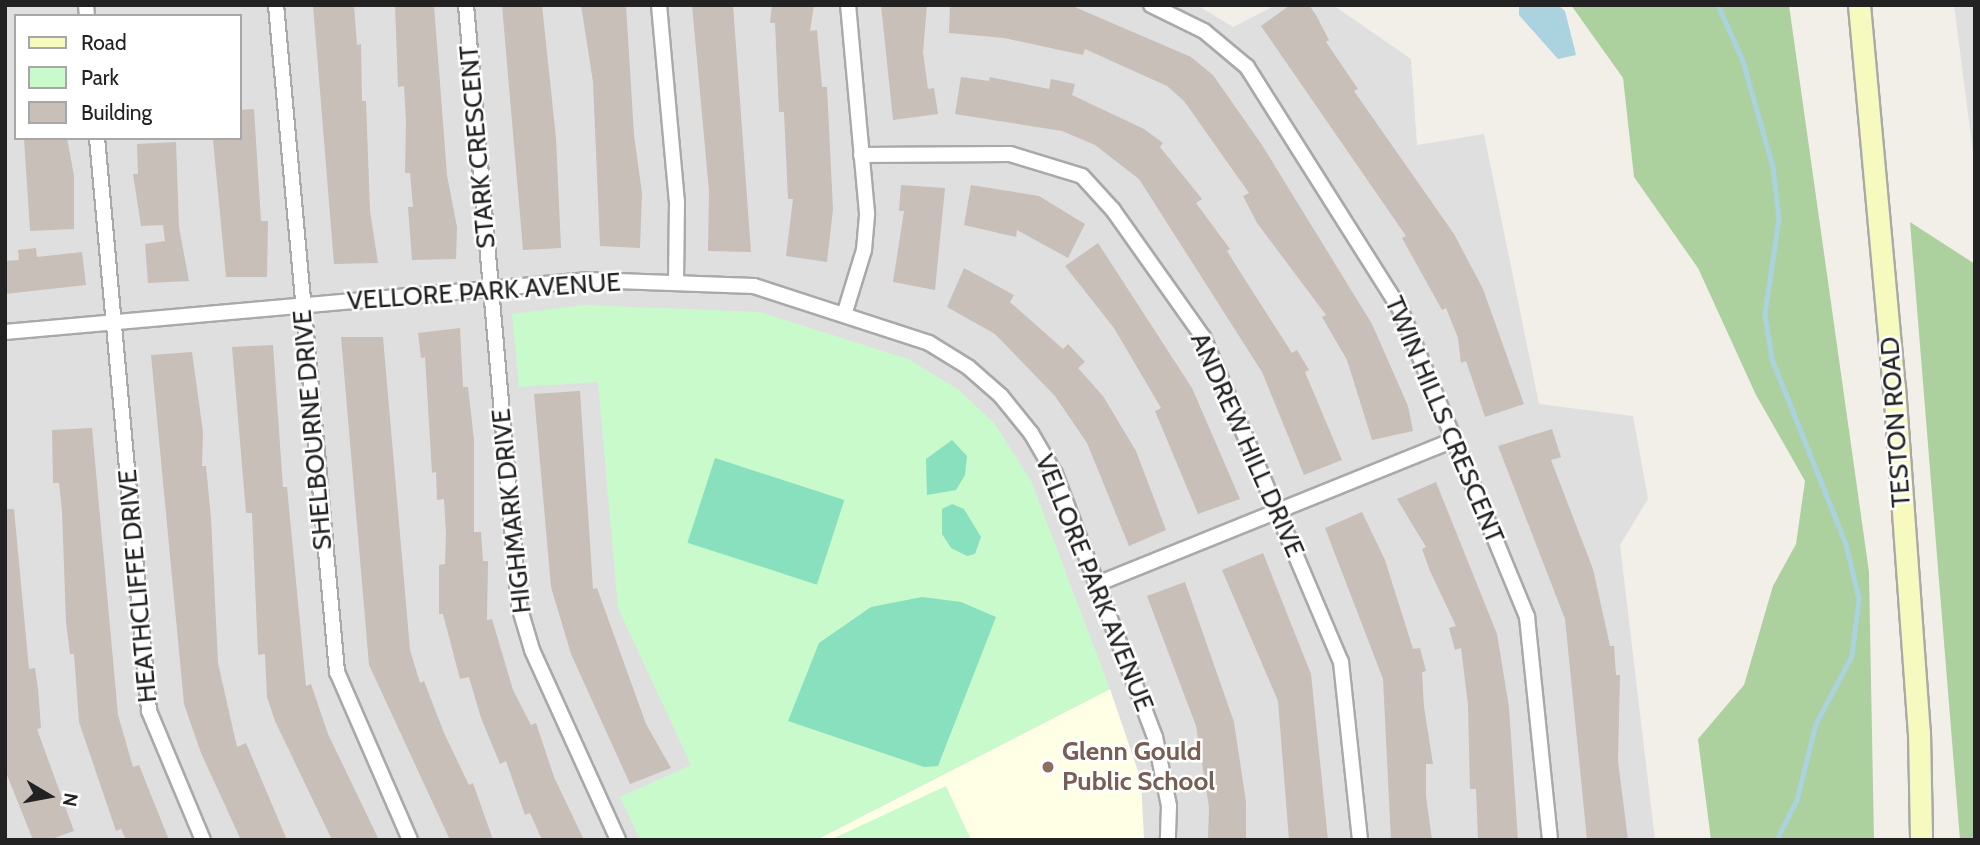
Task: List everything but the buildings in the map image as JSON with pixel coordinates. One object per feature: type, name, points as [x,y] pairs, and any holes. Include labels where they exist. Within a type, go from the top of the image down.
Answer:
[{"type":"main road","name":"TESTON ROAD","points":[[1859,5],[1895,400],[1919,732],[1921,840]]},
{"type":"street","name":"SHELBOURNE DRIVE","points":[[275,5],[337,673],[410,840]]},
{"type":"street","name":"STARK CRESCENT","points":[[466,5],[491,288]]},
{"type":"street","points":[[659,5],[677,202],[676,283]]},
{"type":"street","points":[[845,312],[867,237],[848,5]]},
{"type":"street","name":"TWIN HILLS CRESCENT","points":[[1151,5],[1222,43],[1262,88],[1396,300],[1531,634],[1550,840]]},
{"type":"street","points":[[97,140],[113,322]]},
{"type":"street","name":"ANDREW HILL DRIVE","points":[[862,155],[1010,154],[1082,176],[1113,210],[1203,337],[1279,511],[1343,670],[1360,840]]},
{"type":"street","name":"VELLORE PARK AVENUE","points":[[5,331],[589,281],[754,286],[845,312],[929,343],[968,367],[1001,396],[1031,433],[1055,474],[1155,737],[1167,793],[1168,840]]},
{"type":"street","name":"HIGHMARK DRIVE","points":[[491,288],[520,613],[532,650],[618,840]]},
{"type":"street","name":"HEATHCLIFFE DRIVE","points":[[113,322],[149,711],[203,840]]},
{"type":"street","points":[[1097,584],[1454,440]]},
{"type":"shaded area","points":[[5,5],[1197,5],[1233,27],[1276,5],[1333,5],[1411,59],[1417,145],[1484,134],[1539,404],[1633,416],[1648,499],[1620,545],[1655,840],[5,840]]},
{"type":"shaded area","points":[[1954,5],[1975,5],[1975,168]]},
{"type":"shaded area","name":"Glenn Gould Public School","points":[[1110,689],[1141,780],[1144,840],[816,840]]},
{"type":"green space","points":[[1571,5],[1789,5],[1869,572],[1874,840],[1711,840],[1698,739],[1744,685],[1773,586],[1796,544],[1805,481],[1756,395],[1698,268],[1634,177],[1623,78]]},
{"type":"green space","points":[[1910,222],[1975,264],[1975,840],[1960,840]]},
{"type":"green space","points":[[585,305],[760,312],[908,359],[959,390],[995,424],[1032,483],[1110,689],[816,840],[640,840],[620,797],[691,765],[618,608],[598,382],[519,387],[512,314]]},
{"type":"green space","points":[[952,440],[967,456],[965,475],[956,490],[927,495],[926,459]]},
{"type":"green space","points":[[715,458],[844,500],[817,585],[687,543]]},
{"type":"green space","points":[[952,504],[964,509],[981,537],[975,554],[967,556],[951,548],[942,534],[942,509]]},
{"type":"green space","points":[[922,597],[961,602],[996,617],[938,766],[924,767],[788,721],[819,643],[871,607]]},
{"type":"green space","points":[[946,786],[971,840],[830,840]]},
{"type":"water","points":[[1519,5],[1558,5],[1565,11],[1576,55],[1558,59],[1519,15]]},
{"type":"waterway","points":[[1718,5],[1743,61],[1773,167],[1779,219],[1765,314],[1772,359],[1846,544],[1859,599],[1852,656],[1816,724],[1797,800],[1777,840]]},
{"type":"place","name":"Glenn Gould Public School","points":[[1048,767]]}]
